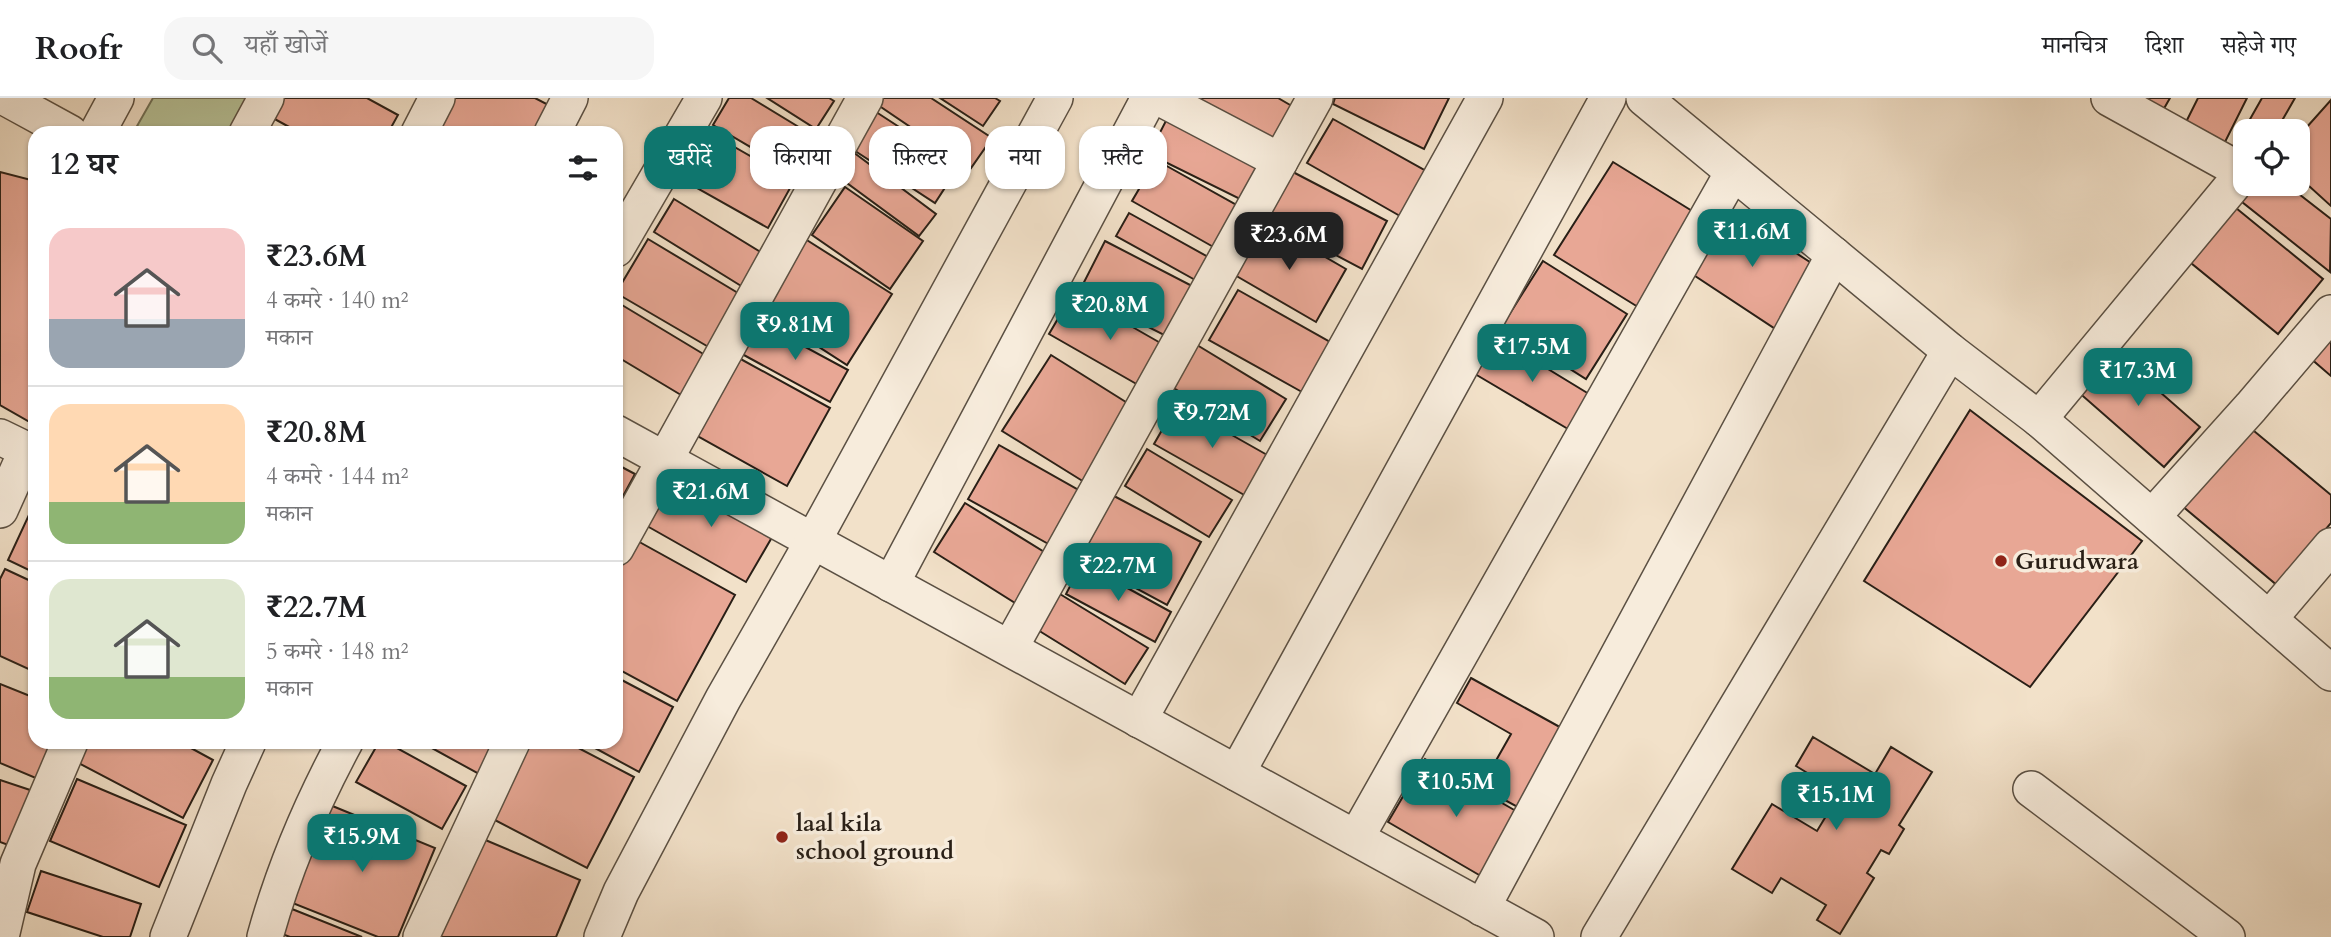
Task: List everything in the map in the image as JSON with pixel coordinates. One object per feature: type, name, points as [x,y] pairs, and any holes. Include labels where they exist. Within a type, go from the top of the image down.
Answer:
[{"type":"street","points":[[6,98],[57,126]]},
{"type":"street","points":[[101,126],[117,98]]},
{"type":"street","points":[[251,126],[266,98]]},
{"type":"street","points":[[423,126],[438,98]]},
{"type":"street","points":[[556,126],[570,98]]},
{"type":"street","points":[[623,237],[704,98]]},
{"type":"street","points":[[623,535],[865,98]]},
{"type":"street","points":[[602,937],[621,892],[717,711],[1055,98]]},
{"type":"street","points":[[891,584],[1149,98]]},
{"type":"street","points":[[1160,98],[1280,161]]},
{"type":"street","points":[[1010,648],[1315,98]]},
{"type":"street","points":[[1139,720],[1485,98]]},
{"type":"street","points":[[1237,774],[1608,98]]},
{"type":"street","points":[[1644,98],[1950,351],[2039,419],[2331,673]]},
{"type":"street","points":[[2039,419],[2233,184],[2235,174],[2232,166],[2109,98]]},
{"type":"street","points":[[1356,838],[1733,172]]},
{"type":"street","points":[[1482,908],[1834,255]]},
{"type":"street","points":[[2152,517],[2331,313]]},
{"type":"street","points":[[1599,937],[1950,351]]},
{"type":"street","points":[[623,437],[1536,937]]},
{"type":"street","points":[[0,510],[21,447]]},
{"type":"street","points":[[2269,620],[2331,546]]},
{"type":"street","points":[[1,937],[18,864],[67,749]]},
{"type":"street","points":[[168,937],[245,749]]},
{"type":"street","points":[[265,937],[279,885],[342,749]]},
{"type":"street","points":[[421,937],[509,749]]},
{"type":"street","points":[[2031,789],[2227,937]]},
{"type":"green space","points":[[153,98],[255,98],[240,126],[137,126]]},
{"type":"building","points":[[282,98],[367,98],[398,115],[392,126],[287,126],[271,117]]},
{"type":"building","points":[[442,98],[535,98],[560,111],[552,126],[440,126],[430,120]]},
{"type":"building","points":[[729,98],[751,98],[797,126],[750,126],[750,147],[736,139],[736,126],[713,125]]},
{"type":"building","points":[[767,98],[829,98],[834,101],[818,126],[811,126]]},
{"type":"building","points":[[883,98],[931,98],[985,133],[985,148],[971,168],[971,126],[909,126],[878,105]]},
{"type":"building","points":[[940,98],[995,98],[1000,101],[983,126]]},
{"type":"building","points":[[1183,98],[1278,98],[1297,109],[1272,152]]},
{"type":"building","points":[[1335,98],[1449,98],[1424,149],[1333,104]]},
{"type":"building","points":[[2142,98],[2170,98],[2162,112]]},
{"type":"building","points":[[2198,98],[2247,98],[2236,119],[2233,119],[2233,126],[2223,146],[2184,126]]},
{"type":"building","points":[[2262,98],[2295,98],[2283,119],[2250,119]]},
{"type":"building","points":[[2331,100],[2331,206],[2310,187],[2310,124]]},
{"type":"building","points":[[870,108],[898,126],[869,126],[869,160],[855,151],[855,131]]},
{"type":"building","points":[[1172,109],[1269,157],[1246,202],[1167,163],[1167,126],[1163,126]]},
{"type":"building","points":[[1333,119],[1426,171],[1400,216],[1307,163]]},
{"type":"building","points":[[736,148],[750,156],[750,189],[790,189],[768,228],[699,189],[736,189]]},
{"type":"building","points":[[855,153],[869,164],[869,189],[903,189],[936,214],[919,236],[855,189]]},
{"type":"building","points":[[1613,162],[1697,214],[1638,307],[1554,255]]},
{"type":"building","points":[[1167,166],[1240,207],[1217,249],[1132,201],[1139,189],[1167,189]]},
{"type":"building","points":[[1291,171],[1387,221],[1362,269],[1266,218]]},
{"type":"building","points":[[0,172],[28,179],[28,421],[0,405]]},
{"type":"building","points":[[844,189],[848,189],[923,241],[890,289],[812,235]]},
{"type":"building","points":[[914,189],[944,189],[935,203]]},
{"type":"building","points":[[2301,196],[2331,219],[2330,272],[2237,198]]},
{"type":"building","points":[[674,199],[767,256],[746,289],[654,232]]},
{"type":"building","points":[[1727,208],[1819,268],[1777,330],[1686,270]]},
{"type":"building","points":[[2236,208],[2323,279],[2278,334],[2191,263]]},
{"type":"building","points":[[1129,213],[1210,258],[1197,281],[1116,236]]},
{"type":"building","points":[[1263,221],[1346,269],[1316,322],[1233,274]]},
{"type":"building","points":[[802,237],[892,294],[847,365],[757,307]]},
{"type":"building","points":[[648,239],[743,296],[712,349],[623,297],[623,281]]},
{"type":"building","points":[[1105,241],[1194,287],[1168,337],[1079,292]]},
{"type":"building","points":[[1543,261],[1627,314],[1586,379],[1502,326]]},
{"type":"building","points":[[1238,290],[1330,342],[1302,392],[1209,340]]},
{"type":"building","points":[[1073,293],[1171,349],[1147,390],[1049,334]]},
{"type":"building","points":[[623,306],[710,358],[686,398],[623,360]]},
{"type":"building","points":[[759,322],[848,370],[830,402],[742,354]]},
{"type":"building","points":[[2331,328],[2331,376],[2309,357]]},
{"type":"building","points":[[1497,338],[1589,394],[1568,429],[1475,374]]},
{"type":"building","points":[[1197,345],[1286,399],[1260,441],[1172,387]]},
{"type":"building","points":[[2112,350],[2200,427],[2164,467],[2076,390]]},
{"type":"building","points":[[1051,355],[1137,409],[1089,485],[1002,431]]},
{"type":"building","points":[[737,357],[830,408],[787,486],[694,434]]},
{"type":"building","points":[[1177,404],[1269,456],[1246,496],[1154,444]]},
{"type":"building","name":"Gurudwara","points":[[1970,410],[2142,541],[2030,687],[1864,581]]},
{"type":"building","points":[[2248,426],[2331,495],[2331,523],[2278,586],[2181,505]]},
{"type":"building","points":[[999,445],[1082,492],[1052,546],[968,499]]},
{"type":"building","points":[[1147,449],[1232,500],[1209,537],[1125,486]]},
{"type":"building","points":[[623,468],[635,474],[623,496]]},
{"type":"building","points":[[676,476],[775,532],[746,582],[647,526]]},
{"type":"building","points":[[1114,496],[1201,542],[1167,605],[1080,558]]},
{"type":"building","points":[[965,503],[1054,558],[1023,608],[934,552]]},
{"type":"building","points":[[28,517],[28,570],[8,560]]},
{"type":"building","points":[[634,539],[735,595],[677,701],[623,672],[623,559]]},
{"type":"building","points":[[1082,563],[1171,612],[1155,642],[1066,594]]},
{"type":"building","points":[[5,569],[28,580],[28,669],[0,656],[0,579]]},
{"type":"building","points":[[1055,591],[1148,648],[1125,684],[1033,627]]},
{"type":"building","points":[[1471,678],[1567,731],[1523,810],[1481,787],[1511,734],[1457,703]]},
{"type":"building","points":[[623,681],[673,707],[639,772],[597,749],[623,749]]},
{"type":"building","points":[[0,684],[28,695],[28,749],[51,749],[38,779],[0,763]]},
{"type":"building","points":[[1813,737],[1875,774],[1891,747],[1932,772],[1899,825],[1904,829],[1889,854],[1881,850],[1867,873],[1874,878],[1840,934],[1817,920],[1826,905],[1781,878],[1772,893],[1732,869],[1772,804],[1817,831],[1840,793],[1796,766]]},
{"type":"building","points":[[74,749],[193,749],[213,760],[183,818],[69,758]]},
{"type":"building","points":[[375,749],[399,749],[466,786],[442,829],[356,782]]},
{"type":"building","points":[[434,749],[493,749],[479,774]]},
{"type":"building","points":[[525,749],[580,749],[634,777],[587,868],[489,817]]},
{"type":"building","points":[[1425,759],[1523,815],[1486,879],[1388,822]]},
{"type":"building","points":[[77,779],[186,825],[159,887],[50,841]]},
{"type":"building","points":[[0,780],[39,793],[19,849],[0,842]]},
{"type":"building","points":[[330,805],[435,848],[398,937],[378,937],[290,902]]},
{"type":"building","points":[[483,839],[580,880],[556,937],[440,937]]},
{"type":"building","points":[[41,871],[141,904],[130,937],[103,937],[27,912]]},
{"type":"building","points":[[292,909],[362,937],[290,937],[282,934]]},
{"type":"place","name":"Gurudwara","points":[[2001,561]]},
{"type":"place","name":"laal kila school ground","points":[[782,837]]}]
